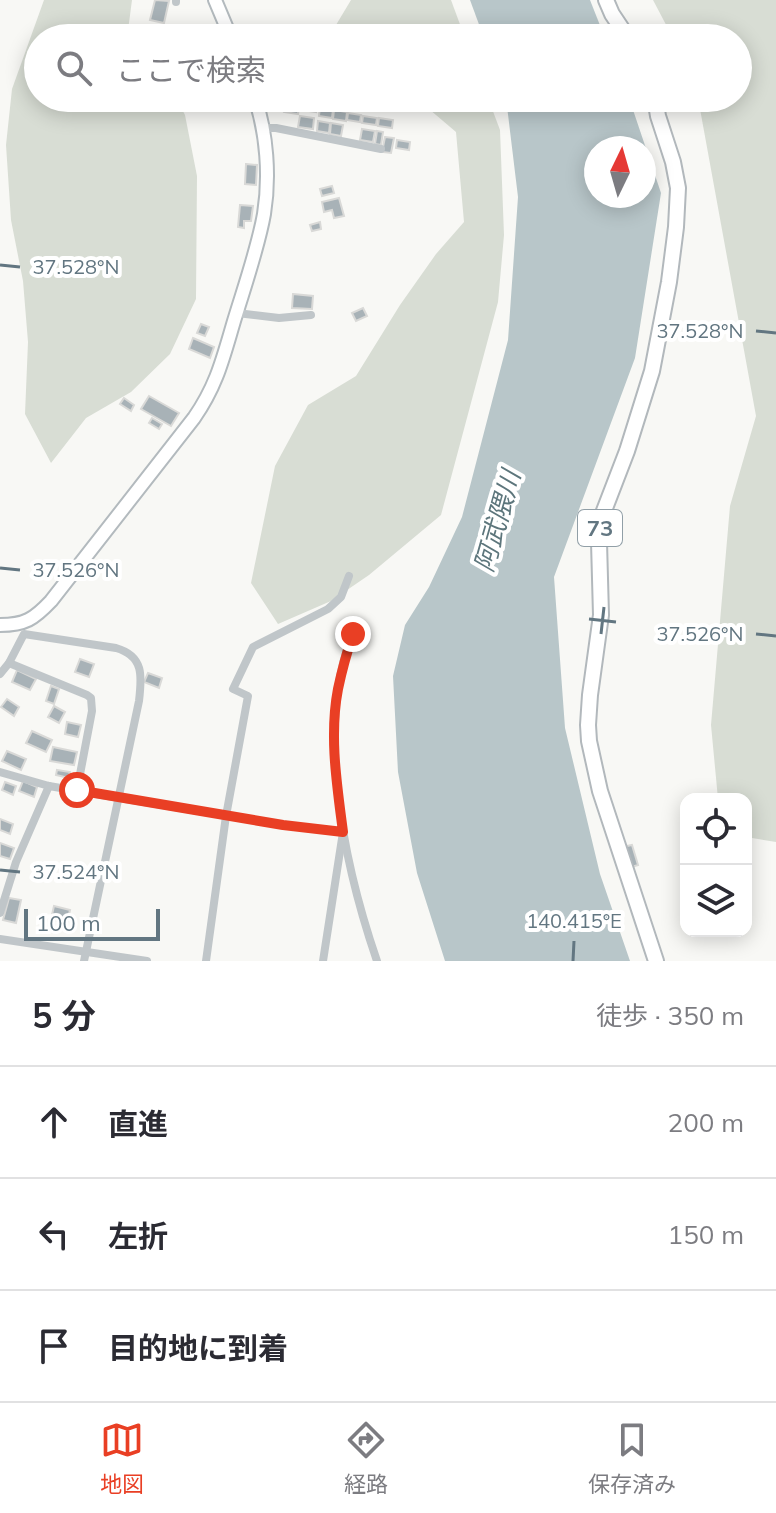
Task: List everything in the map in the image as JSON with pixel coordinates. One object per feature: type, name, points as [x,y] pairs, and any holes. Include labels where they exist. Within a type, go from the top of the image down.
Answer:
[{"type":"main road","points":[[606,0],[619,24]]},
{"type":"main road","name":"73","points":[[656,961],[600,791],[588,725],[600,625],[599,542],[602,516],[627,451],[652,371],[676,227],[678,188],[657,112]]},
{"type":"street","points":[[215,0],[225,24]]},
{"type":"street","points":[[0,674],[9,663],[22,629],[60,590],[203,405],[219,373],[264,214],[266,173],[259,112]]},
{"type":"street","points":[[263,128],[381,149]]},
{"type":"street","points":[[237,313],[279,318],[311,315]]},
{"type":"street","points":[[206,961],[226,816],[248,696],[233,689],[253,647],[328,609],[341,597],[349,576]]},
{"type":"street","points":[[0,625],[126,651],[134,657],[142,679],[85,956]]},
{"type":"street","points":[[357,625],[341,677],[334,749],[349,865],[377,961]]},
{"type":"street","points":[[9,663],[91,698],[92,711],[77,790]]},
{"type":"street","points":[[0,772],[49,786],[343,832]]},
{"type":"street","points":[[0,913],[16,862],[49,786]]},
{"type":"street","points":[[323,961],[343,832]]},
{"type":"street","points":[[0,939],[85,956],[147,961]]},
{"type":"shaded area","points":[[44,0],[132,0],[129,24],[35,24]]},
{"type":"shaded area","points":[[351,0],[451,0],[460,24],[337,24]]},
{"type":"shaded area","points":[[653,0],[776,0],[776,842],[752,838],[752,793],[717,793],[711,725],[730,506],[756,416],[701,112],[752,112],[752,24],[666,24]]},
{"type":"shaded area","points":[[24,56],[24,112],[183,112],[197,176],[196,299],[170,354],[131,392],[86,418],[51,463],[25,414],[28,342],[23,281],[11,220],[6,145],[12,89]]},
{"type":"shaded area","points":[[432,112],[493,112],[500,130],[504,235],[498,302],[441,515],[369,575],[331,601],[278,624],[251,583],[275,466],[308,405],[356,376],[400,305],[436,254],[464,222],[456,132]]},
{"type":"water","points":[[470,0],[590,0],[599,24],[479,24]]},
{"type":"water","name":"阿武隈川","points":[[508,112],[634,112],[642,136],[584,136],[584,208],[656,208],[656,178],[661,193],[635,358],[554,577],[565,728],[600,874],[630,961],[445,961],[417,873],[398,772],[393,676],[405,625],[429,587],[462,517],[508,340],[518,197]]},
{"type":"building","points":[[155,0],[169,1],[164,23],[150,20]]},
{"type":"building","points":[[319,112],[333,112],[332,118],[319,116]]},
{"type":"building","points":[[334,112],[347,112],[346,121],[333,119]]},
{"type":"building","points":[[348,113],[361,115],[360,122],[347,120]]},
{"type":"building","points":[[300,116],[314,118],[313,129],[298,127]]},
{"type":"building","points":[[363,116],[377,118],[376,125],[362,123]]},
{"type":"building","points":[[379,118],[393,120],[392,128],[378,126]]},
{"type":"building","points":[[318,121],[330,123],[329,133],[317,131]]},
{"type":"building","points":[[331,123],[343,125],[341,136],[330,134]]},
{"type":"building","points":[[362,129],[375,131],[373,142],[360,140]]},
{"type":"building","points":[[377,131],[383,132],[381,145],[375,144]]},
{"type":"building","points":[[385,137],[394,138],[391,153],[382,152]]},
{"type":"building","points":[[397,140],[410,142],[409,150],[396,148]]},
{"type":"building","points":[[246,164],[257,165],[256,185],[245,184]]},
{"type":"building","points":[[332,186],[334,193],[322,196],[320,189]]},
{"type":"building","points":[[339,198],[344,216],[334,218],[332,210],[324,212],[322,202]]},
{"type":"building","points":[[240,205],[253,206],[251,221],[244,221],[244,228],[238,227]]},
{"type":"building","points":[[320,222],[321,229],[312,231],[310,225]]},
{"type":"building","points":[[293,294],[313,296],[312,309],[292,308]]},
{"type":"building","points":[[363,308],[367,316],[356,321],[352,313]]},
{"type":"building","points":[[201,324],[209,327],[205,336],[197,333]]},
{"type":"building","points":[[193,338],[214,347],[210,358],[189,349]]},
{"type":"building","points":[[149,396],[179,413],[171,426],[141,409]]},
{"type":"building","points":[[124,398],[134,405],[131,411],[120,404]]},
{"type":"building","points":[[152,418],[162,424],[159,429],[149,423]]},
{"type":"building","points":[[80,659],[94,664],[89,677],[75,672]]},
{"type":"building","points":[[17,670],[36,679],[30,690],[12,682]]},
{"type":"building","points":[[148,673],[162,678],[159,688],[144,682]]},
{"type":"building","points":[[51,686],[59,689],[54,704],[46,701]]},
{"type":"building","points":[[7,699],[19,707],[14,716],[1,707]]},
{"type":"building","points":[[54,706],[65,712],[59,723],[48,717]]},
{"type":"building","points":[[67,722],[81,725],[78,737],[65,734]]},
{"type":"building","points":[[32,731],[52,740],[46,752],[26,743]]},
{"type":"building","points":[[53,747],[77,752],[74,765],[50,761]]},
{"type":"building","points":[[7,751],[26,759],[21,770],[2,761]]},
{"type":"building","points":[[57,770],[70,772],[69,778],[56,775]]},
{"type":"building","points":[[23,781],[37,787],[34,797],[19,791]]},
{"type":"building","points":[[5,782],[16,786],[13,795],[2,790]]},
{"type":"building","points":[[0,819],[13,824],[10,834],[0,830]]},
{"type":"building","points":[[0,843],[14,848],[10,859],[0,856]]},
{"type":"building","points":[[632,845],[638,865],[628,868],[622,847]]},
{"type":"building","points":[[9,898],[21,900],[16,923],[3,920]]},
{"type":"building","points":[[54,906],[70,910],[67,923],[51,919]]},
{"type":"route","points":[[77,790],[283,825],[343,832],[334,749],[335,716],[338,690],[353,634]]}]
